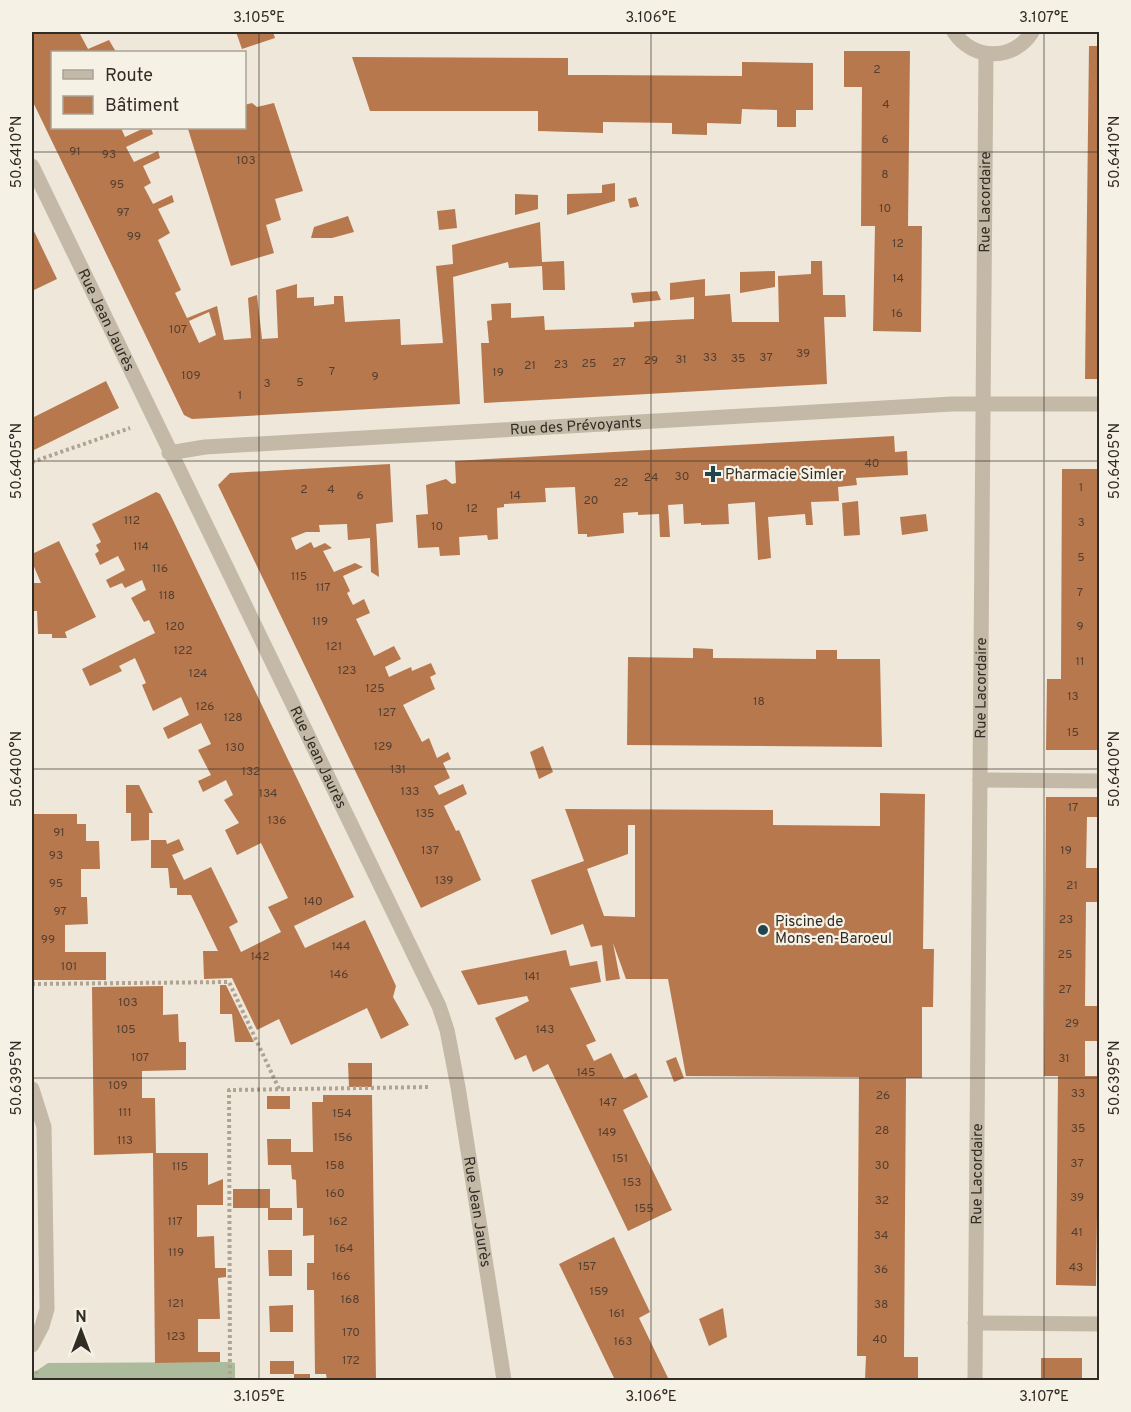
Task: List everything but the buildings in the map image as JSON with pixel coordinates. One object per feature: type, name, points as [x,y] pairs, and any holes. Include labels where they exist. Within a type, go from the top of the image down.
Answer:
[{"type":"street","points":[[954,32],[964,44],[986,54],[1002,54],[1016,48],[1032,32]]},
{"type":"street","name":"Rue Lacordaire","points":[[975,1380],[986,54]]},
{"type":"street","name":"Rue Jean Jaurès","points":[[32,166],[169,453],[431,989],[447,1030],[504,1380]]},
{"type":"street","name":"Rue des Prévoyants","points":[[169,453],[205,447],[983,403],[1100,404]]},
{"type":"street","points":[[980,780],[1100,781]]},
{"type":"street","points":[[32,1089],[44,1127],[46,1309],[42,1326],[32,1345]]},
{"type":"street","points":[[975,1323],[1100,1324]]},
{"type":"path","points":[[32,462],[154,420]]},
{"type":"path","points":[[32,984],[229,982],[280,1091]]},
{"type":"path","points":[[230,1380],[229,1090],[458,1087]]},
{"type":"green space","points":[[229,1362],[235,1363],[235,1380],[32,1380],[32,1374],[48,1363]]},
{"type":"place","name":"Pharmacie Simler","points":[[713,474]]},
{"type":"place","name":"Piscine de Mons-en-Baroeul","points":[[763,930]]}]
